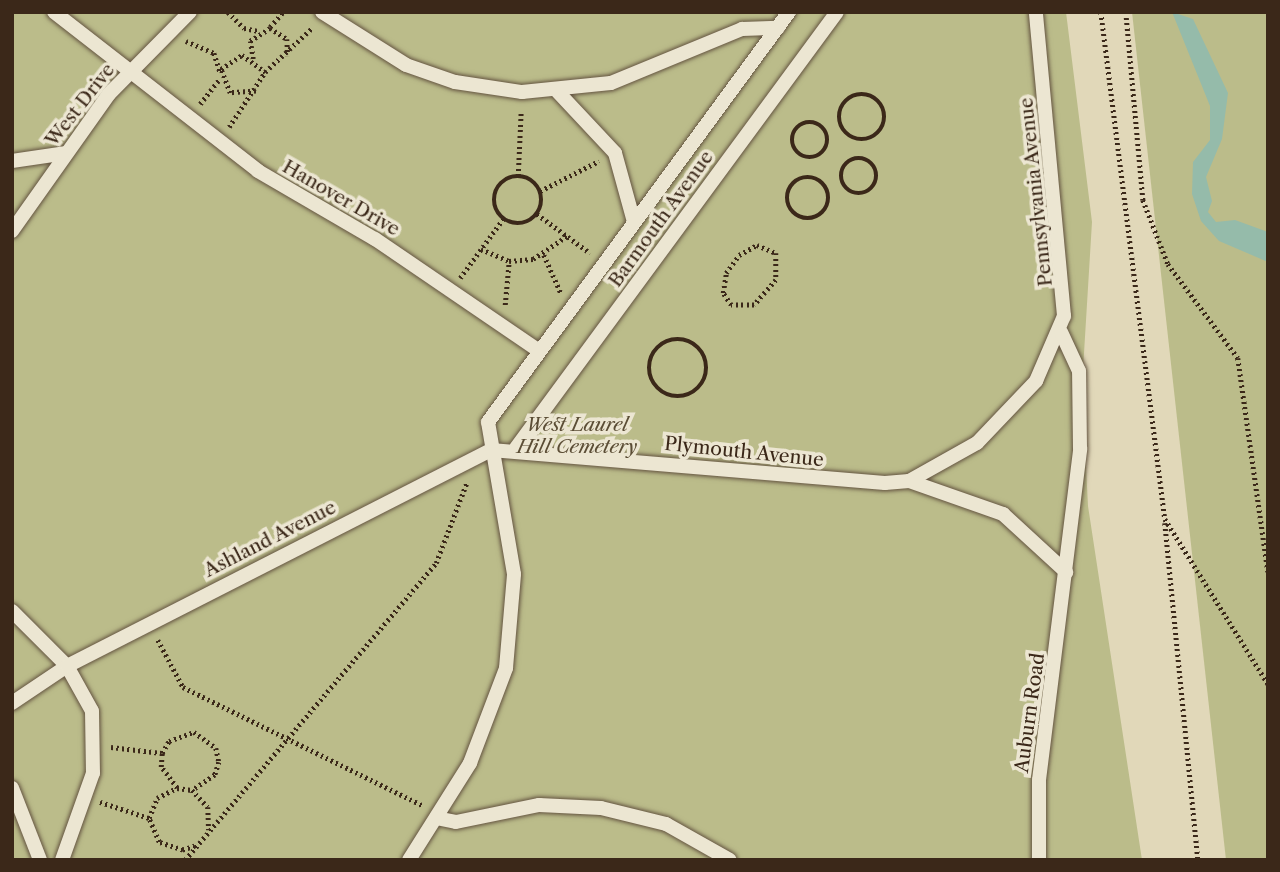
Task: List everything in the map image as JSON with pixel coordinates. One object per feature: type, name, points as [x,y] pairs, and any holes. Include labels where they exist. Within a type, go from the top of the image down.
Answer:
[{"type":"lane","name":"Hanover Drive","points":[[54,12],[218,143],[451,290],[539,351]]},
{"type":"lane","name":"West Drive","points":[[12,231],[66,153],[128,73],[190,12]]},
{"type":"lane","name":"Barmouth Avenue","points":[[409,860],[484,733],[512,636],[512,547],[484,453],[488,422],[789,12]]},
{"type":"lane","name":"Barmouth Avenue","points":[[516,449],[837,12]]},
{"type":"lane","name":"Pennsylvania Avenue","points":[[1036,12],[1066,279],[1060,332]]},
{"type":"lane","points":[[323,13],[406,65],[455,82],[522,92],[557,91],[637,76],[755,25],[778,28]]},
{"type":"lane","points":[[557,91],[615,153],[634,222]]},
{"type":"lane","points":[[12,161],[66,153]]},
{"type":"lane","points":[[909,481],[999,425],[1036,382],[1060,332]]},
{"type":"lane","points":[[1060,332],[1075,355],[1081,406],[1066,572]]},
{"type":"lane","name":"Plymouth Avenue","points":[[484,453],[516,449],[836,482],[909,481],[1003,514],[1066,572]]},
{"type":"lane","name":"Ashland Avenue","points":[[12,703],[67,666],[484,453]]},
{"type":"lane","name":"Auburn Road","points":[[1039,860],[1039,780],[1066,572]]},
{"type":"lane","points":[[12,611],[67,666],[92,711],[96,745],[87,798],[62,860]]},
{"type":"lane","points":[[12,788],[40,860]]},
{"type":"lane","points":[[437,816],[456,822],[539,805],[601,808],[666,824],[730,860]]},
{"type":"path","points":[[228,12],[244,28],[250,41],[253,60]]},
{"type":"path","points":[[244,28],[260,31],[270,28],[283,12]]},
{"type":"path","points":[[1101,12],[1165,519],[1198,860]]},
{"type":"path","points":[[1126,12],[1143,200],[1168,264],[1238,358],[1268,572]]},
{"type":"path","points":[[218,143],[257,91],[265,72],[288,57],[323,13]]},
{"type":"path","points":[[270,28],[287,39],[288,57]]},
{"type":"path","points":[[250,41],[260,31]]},
{"type":"path","points":[[162,40],[198,42],[214,53],[229,58],[242,55],[249,48]]},
{"type":"path","points":[[214,53],[220,74],[230,93],[257,91]]},
{"type":"path","points":[[242,55],[253,60],[265,72]]},
{"type":"path","points":[[199,104],[214,94],[220,74],[229,58]]},
{"type":"path","points":[[518,176],[522,92]]},
{"type":"path","points":[[864,93],[878,100],[885,122],[877,135],[863,141],[848,136],[838,116],[844,102],[864,93]]},
{"type":"path","points":[[819,124],[827,132],[825,149],[810,158],[799,155],[792,144],[796,127],[819,124]]},
{"type":"path","points":[[540,191],[615,153]]},
{"type":"path","points":[[850,159],[867,159],[877,174],[874,186],[865,193],[847,190],[842,169],[850,159]]},
{"type":"path","points":[[518,176],[540,191]]},
{"type":"path","points":[[451,290],[502,219],[495,192],[518,176]]},
{"type":"path","points":[[804,177],[824,183],[829,202],[822,215],[796,216],[788,205],[792,185],[804,177]]},
{"type":"path","points":[[502,219],[525,223],[537,214],[540,191]]},
{"type":"path","points":[[537,214],[604,263]]},
{"type":"path","points":[[481,249],[509,261],[544,255],[567,236]]},
{"type":"path","points":[[749,248],[771,248],[779,270],[771,290],[754,304],[731,305],[723,285],[731,263],[749,248]]},
{"type":"path","points":[[544,255],[569,310]]},
{"type":"path","points":[[502,325],[509,261]]},
{"type":"path","points":[[664,342],[693,342],[705,357],[703,385],[687,396],[659,391],[649,375],[651,356],[664,342]]},
{"type":"path","points":[[185,860],[436,564],[484,453]]},
{"type":"path","points":[[1165,519],[1268,684]]},
{"type":"path","points":[[148,624],[183,687],[290,738],[437,816]]},
{"type":"path","points":[[177,788],[161,767],[162,753],[169,741],[194,732],[216,748],[215,775],[192,790]]},
{"type":"path","points":[[96,745],[162,753]]},
{"type":"path","points":[[197,846],[170,849],[151,831],[149,818],[157,798],[177,788],[192,790],[208,807],[209,831]]},
{"type":"path","points":[[87,798],[149,818]]},
{"type":"green space","name":"West Laurel Hill Cemetery","points":[[12,12],[1066,12],[1092,222],[1082,386],[1088,506],[1142,860],[12,860]]},
{"type":"green space","points":[[1132,12],[1268,12],[1268,860],[1226,860]]},
{"type":"shaded area","points":[[1172,12],[1193,19],[1228,93],[1222,139],[1206,177],[1212,201],[1208,212],[1216,222],[1235,220],[1268,232],[1268,262],[1219,241],[1201,221],[1192,194],[1193,162],[1210,140],[1210,106]]}]
